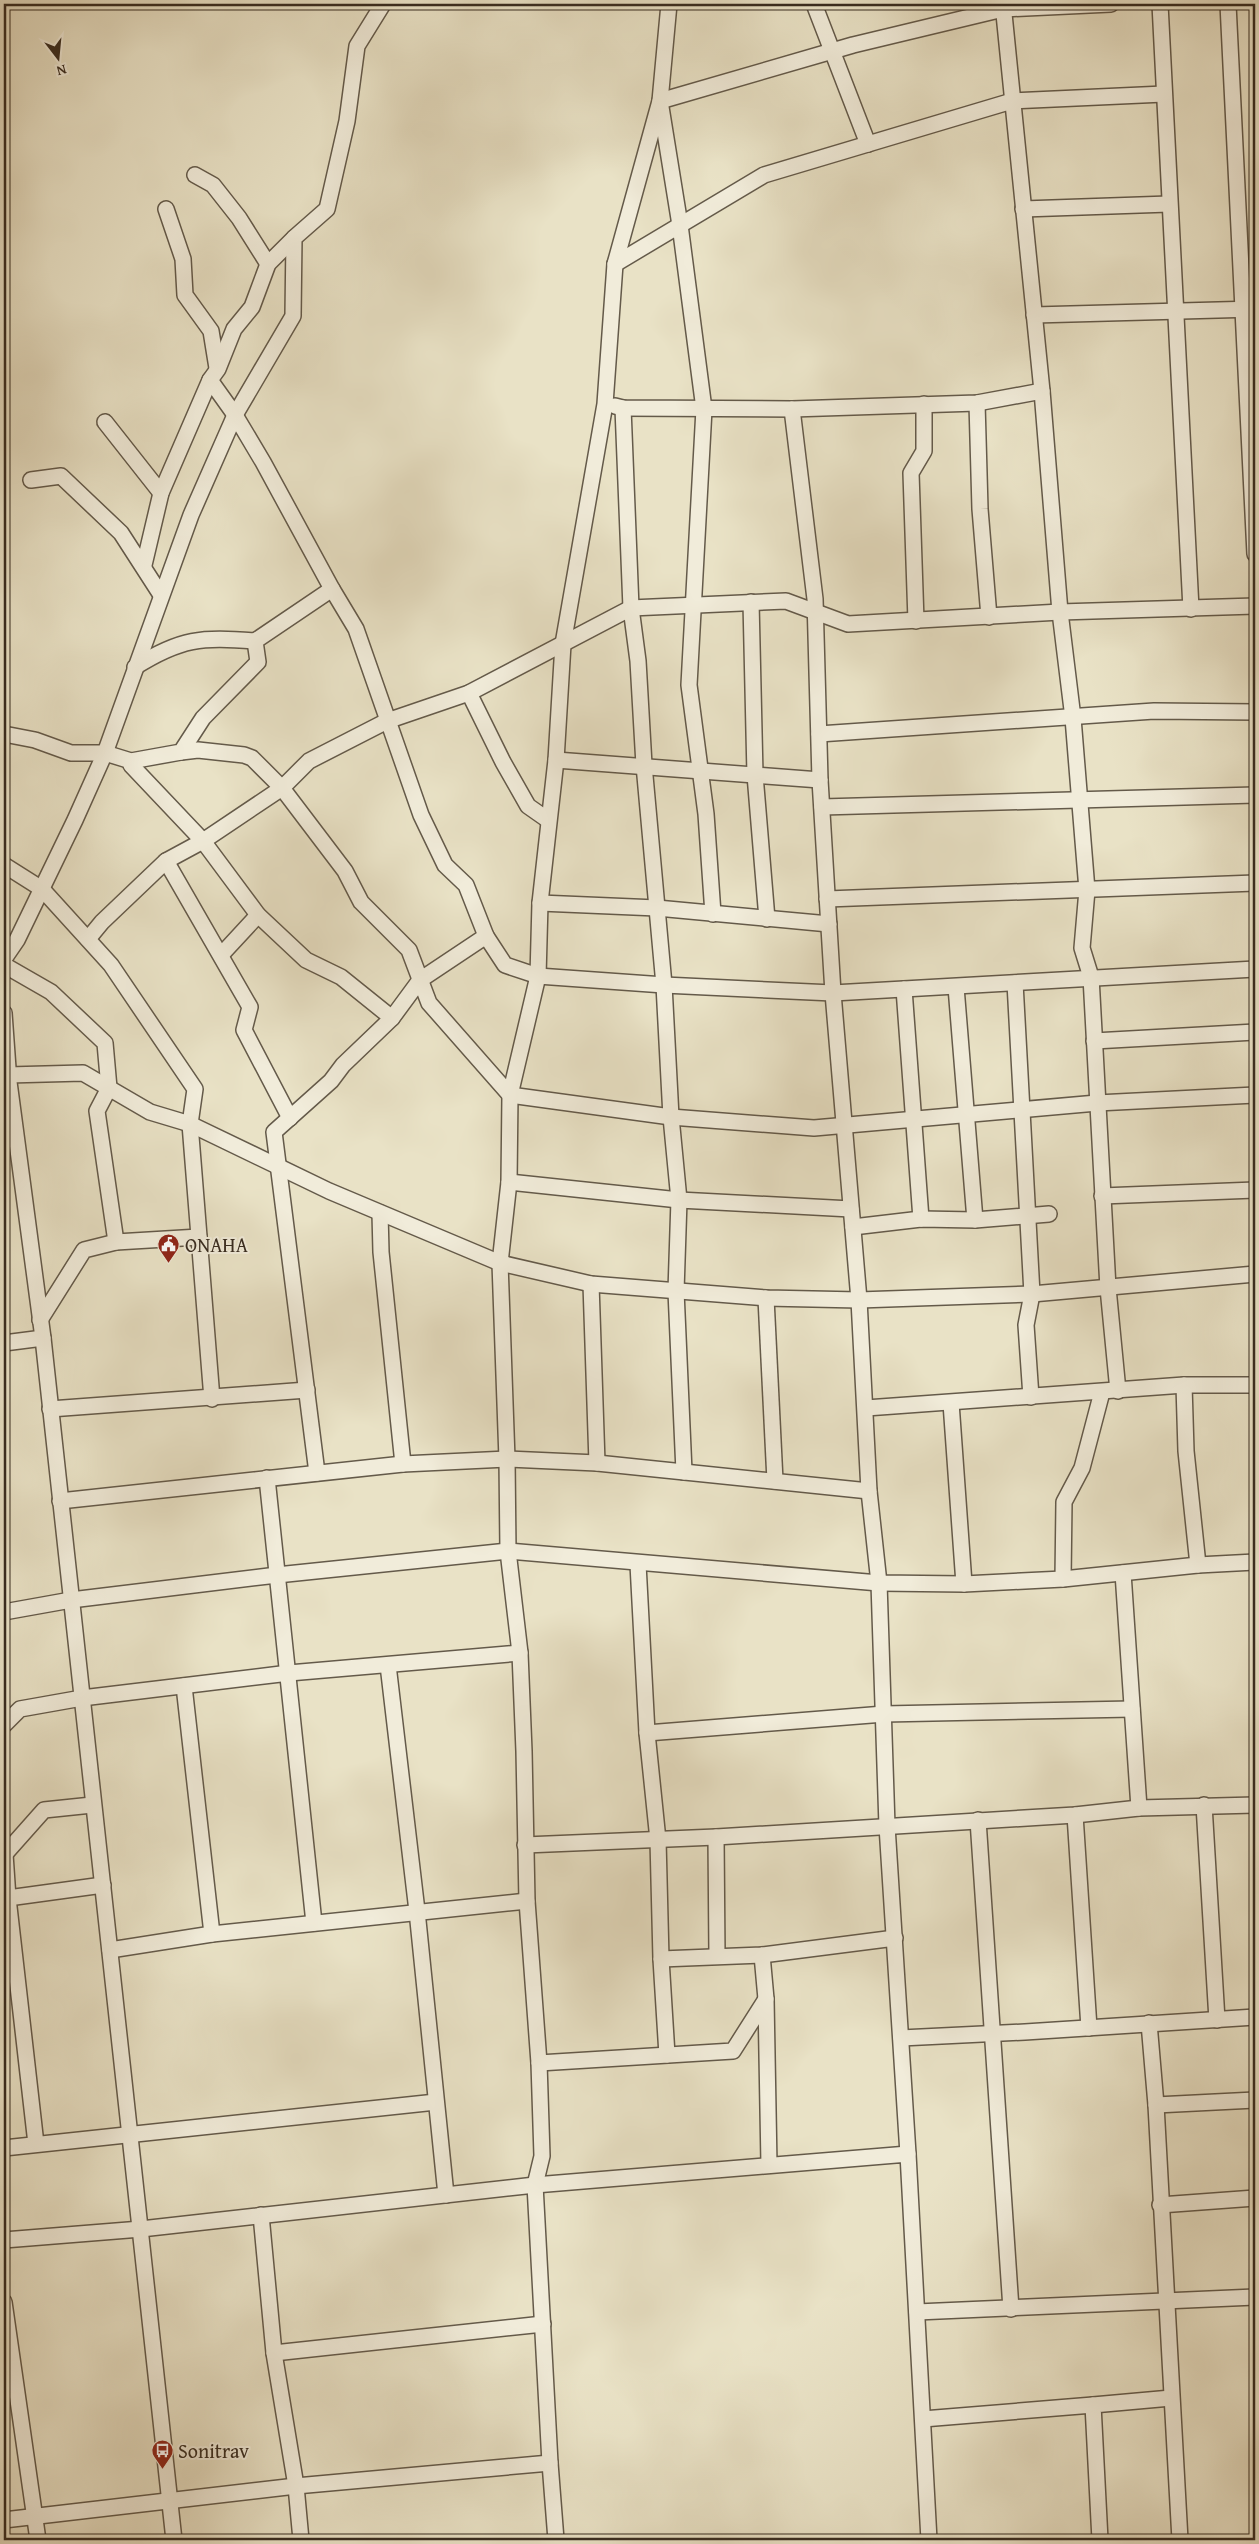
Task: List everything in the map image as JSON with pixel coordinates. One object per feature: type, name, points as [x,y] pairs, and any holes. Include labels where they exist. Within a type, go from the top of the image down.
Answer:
[{"type":"street","points":[[144,565],[162,492],[234,329],[252,307],[268,264],[327,209],[347,121],[357,46],[383,4]]},
{"type":"street","points":[[556,2540],[535,2185],[542,2156],[539,2063],[524,1845],[524,1751],[520,1653],[508,1551],[507,1459],[500,1263],[509,1182],[510,1095],[538,976],[540,902],[556,760],[563,644],[606,404],[615,264],[660,100],[669,4]]},
{"type":"street","points":[[814,4],[868,144]]},
{"type":"street","points":[[660,100],[832,51],[1003,6],[1111,4]]},
{"type":"street","points":[[1160,4],[1174,310],[1191,609]]},
{"type":"street","points":[[1228,4],[1249,308],[1255,554]]},
{"type":"street","points":[[1003,6],[1042,391],[1060,612],[1073,718],[1080,799],[1087,890],[1082,948],[1091,977],[1102,1196],[1108,1288],[1118,1391]]},
{"type":"street","points":[[615,264],[764,175],[1012,101],[1164,94]]},
{"type":"street","points":[[660,100],[680,225],[704,409],[689,685],[706,814],[714,914]]},
{"type":"street","points":[[195,176],[213,186],[239,218],[268,264]]},
{"type":"street","points":[[1023,210],[1169,204]]},
{"type":"street","points":[[166,209],[183,259],[185,295],[211,331],[214,375],[356,629],[386,721],[421,815],[445,865],[466,885],[486,936],[505,965],[538,976],[664,986],[833,992],[956,987],[1091,977],[1255,969]]},
{"type":"street","points":[[4,959],[17,940],[76,820],[104,753],[191,515],[235,415],[293,316],[294,238]]},
{"type":"street","points":[[1034,315],[1249,308]]},
{"type":"street","points":[[606,404],[623,408],[792,409],[977,402],[1042,391]]},
{"type":"street","points":[[977,402],[980,509],[989,617]]},
{"type":"street","points":[[916,621],[911,473],[924,452],[924,404]]},
{"type":"street","points":[[623,408],[631,608],[638,661],[644,765],[664,986],[671,1117],[679,1200],[676,1291],[684,1472]]},
{"type":"street","points":[[792,409],[816,613],[820,780],[833,992],[859,1300],[869,1490],[879,1582],[887,1826],[908,2154],[929,2540]]},
{"type":"street","points":[[105,422],[162,492]]},
{"type":"street","points":[[31,480],[61,476],[121,533],[144,565],[161,595]]},
{"type":"street","points":[[135,667],[163,649],[181,642],[202,638],[255,641],[332,589]]},
{"type":"street","points":[[88,939],[102,922],[166,861],[203,841],[282,788],[309,761],[386,721],[469,693],[631,608],[786,601],[848,624],[1060,612],[1255,606]]},
{"type":"street","points":[[751,602],[755,774],[767,919]]},
{"type":"street","points":[[181,752],[203,718],[258,662],[255,641]]},
{"type":"street","points":[[469,693],[503,762],[528,806],[548,820]]},
{"type":"street","points":[[818,734],[1154,711],[1255,712]]},
{"type":"street","points":[[4,734],[35,740],[71,753],[104,753],[131,761],[198,750],[244,755],[252,758],[282,788],[345,871],[361,902],[409,950],[429,1003],[510,1095],[671,1117],[814,1128],[1097,1103],[1255,1095]]},
{"type":"street","points":[[556,760],[644,765],[820,780]]},
{"type":"street","points":[[131,761],[131,765],[203,841],[258,915],[306,960],[341,977],[392,1018]]},
{"type":"street","points":[[822,807],[1255,795]]},
{"type":"street","points":[[166,861],[186,898],[222,954],[250,1007],[244,1030],[290,1118]]},
{"type":"street","points":[[4,865],[42,889],[111,965],[195,1089],[190,1124],[212,1399]]},
{"type":"street","points":[[827,899],[1255,883]]},
{"type":"street","points":[[540,902],[657,908],[829,924]]},
{"type":"street","points":[[222,954],[258,915]]},
{"type":"street","points":[[317,1473],[274,1132],[331,1081],[343,1064],[392,1018],[420,980],[486,936]]},
{"type":"street","points":[[4,965],[51,992],[105,1043],[109,1088],[97,1111],[116,1242]]},
{"type":"street","points":[[1015,983],[1032,1294],[1026,1324],[1031,1397]]},
{"type":"street","points":[[956,987],[975,1220]]},
{"type":"street","points":[[904,989],[921,1219]]},
{"type":"street","points":[[4,1014],[7,1080],[43,1338],[92,1805],[103,1885],[174,2540]]},
{"type":"street","points":[[1094,1041],[1255,1032]]},
{"type":"street","points":[[7,1080],[83,1073],[150,1112],[190,1124],[380,1213],[500,1263],[591,1284],[766,1298],[859,1300],[1032,1294],[1255,1274]]},
{"type":"street","points":[[509,1182],[679,1200],[851,1209]]},
{"type":"street","points":[[1102,1196],[1255,1190]]},
{"type":"street","points":[[380,1213],[381,1252],[402,1464]]},
{"type":"street","points":[[853,1227],[921,1219],[975,1220],[1050,1214]]},
{"type":"street","points":[[40,1320],[84,1250],[116,1242],[198,1237]]},
{"type":"street","points":[[591,1284],[597,1463]]},
{"type":"street","points":[[766,1298],[774,1481]]},
{"type":"street","points":[[4,1343],[43,1338]]},
{"type":"street","points":[[866,1408],[1184,1385],[1255,1385]]},
{"type":"street","points":[[1184,1385],[1186,1451],[1198,1565]]},
{"type":"street","points":[[50,1409],[212,1399],[307,1390]]},
{"type":"street","points":[[1063,1579],[1064,1502],[1082,1468],[1102,1392]]},
{"type":"street","points":[[951,1403],[964,1584]]},
{"type":"street","points":[[60,1501],[402,1464],[507,1459],[597,1463],[869,1490]]},
{"type":"street","points":[[268,1478],[314,1923]]},
{"type":"street","points":[[4,1612],[71,1600],[277,1575],[508,1551],[638,1564],[879,1582],[964,1584],[1063,1579],[1198,1565],[1255,1562]]},
{"type":"street","points":[[638,1564],[647,1733],[658,1840],[661,1959],[667,2055]]},
{"type":"street","points":[[1123,1573],[1139,1808]]},
{"type":"street","points":[[4,1725],[20,1709],[82,1698],[289,1673],[520,1653]]},
{"type":"street","points":[[388,1665],[417,1911],[446,2195]]},
{"type":"street","points":[[184,1686],[212,1934]]},
{"type":"street","points":[[647,1733],[884,1714],[1132,1709]]},
{"type":"street","points":[[36,2144],[4,1854],[44,1810],[92,1805]]},
{"type":"street","points":[[1204,1805],[1217,2020]]},
{"type":"street","points":[[524,1845],[716,1837],[1075,1815],[1139,1808],[1255,1805]]},
{"type":"street","points":[[1075,1815],[1089,2028]]},
{"type":"street","points":[[978,1820],[1011,2309]]},
{"type":"street","points":[[716,1837],[717,1956]]},
{"type":"street","points":[[8,1898],[103,1885]]},
{"type":"street","points":[[110,1950],[212,1934],[417,1911],[527,1901]]},
{"type":"street","points":[[661,1959],[762,1955],[895,1938]]},
{"type":"street","points":[[762,1955],[766,1999],[769,2165]]},
{"type":"street","points":[[539,2063],[733,2051],[766,1999]]},
{"type":"street","points":[[901,2038],[1255,2017]]},
{"type":"street","points":[[1149,2023],[1156,2105],[1160,2205],[1180,2540]]},
{"type":"street","points":[[1156,2105],[1255,2100]]},
{"type":"street","points":[[4,2148],[436,2102]]},
{"type":"street","points":[[4,2240],[140,2229],[535,2185],[908,2154]]},
{"type":"street","points":[[1160,2205],[1255,2198]]},
{"type":"street","points":[[261,2215],[274,2353],[296,2486],[301,2540]]},
{"type":"street","points":[[917,2312],[1255,2297]]},
{"type":"street","points":[[4,2302],[38,2540]]},
{"type":"street","points":[[274,2353],[543,2324]]},
{"type":"street","points":[[923,2419],[1171,2398]]},
{"type":"street","points":[[1093,2405],[1100,2540]]},
{"type":"street","points":[[4,2520],[296,2486],[550,2463]]},
{"type":"place","name":"ONAHA","points":[[169,1264]]},
{"type":"place","name":"Sonitrav","points":[[162,2470]]}]
